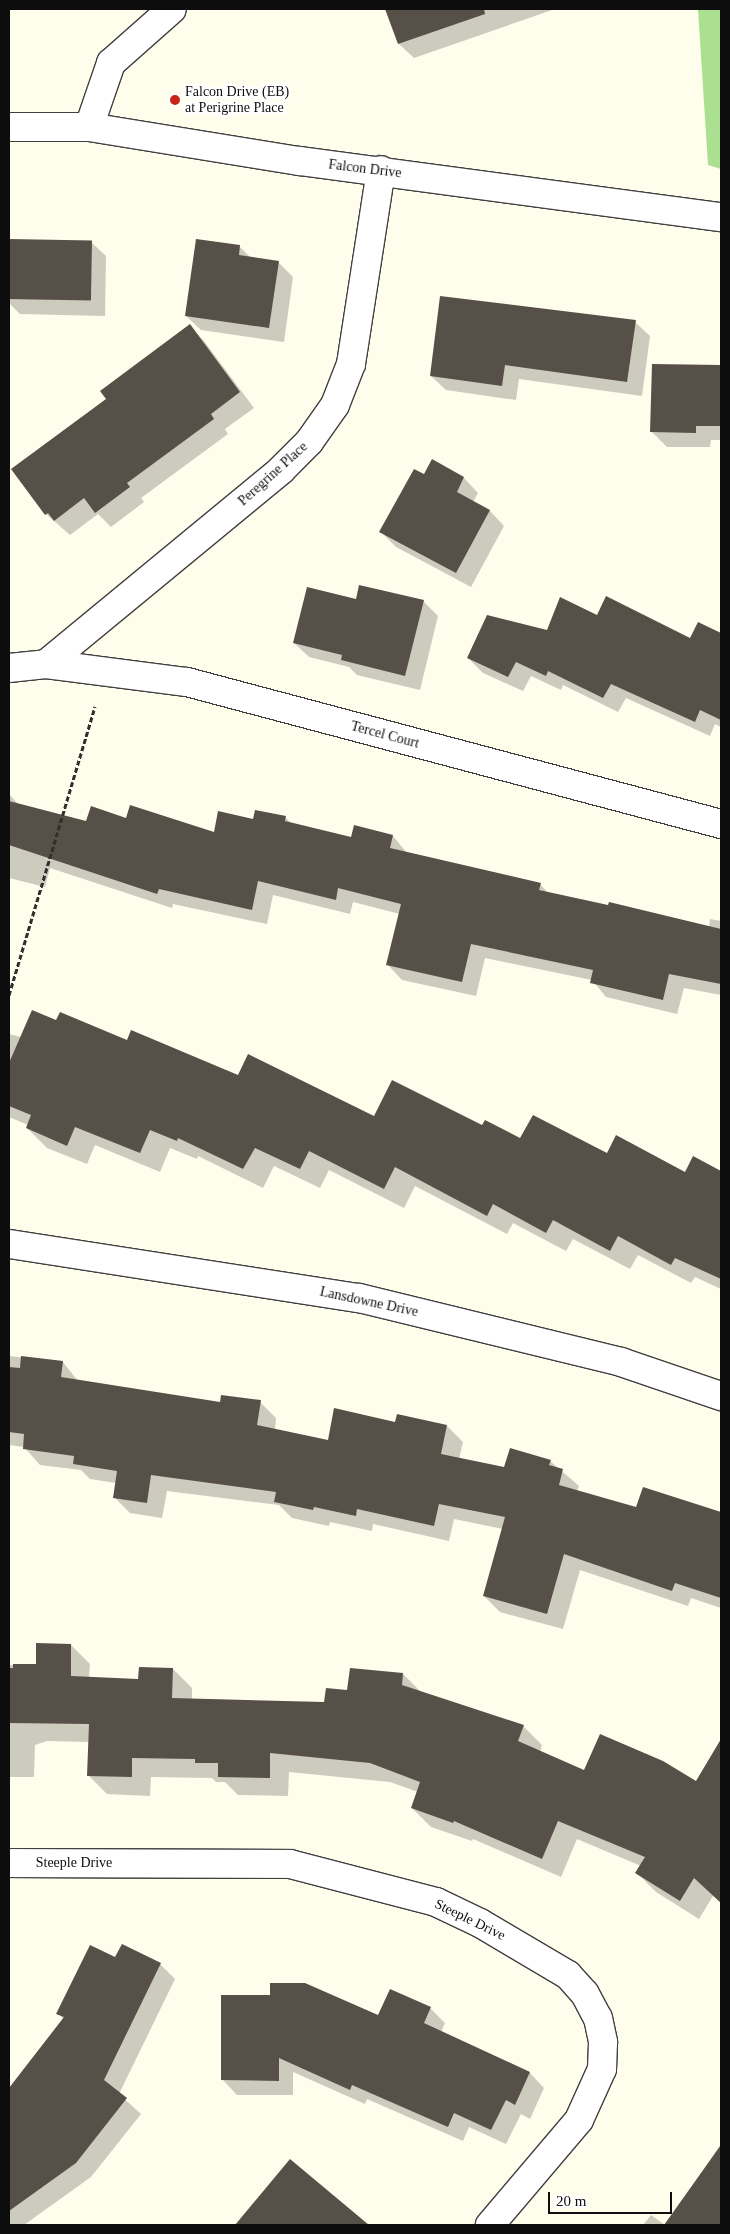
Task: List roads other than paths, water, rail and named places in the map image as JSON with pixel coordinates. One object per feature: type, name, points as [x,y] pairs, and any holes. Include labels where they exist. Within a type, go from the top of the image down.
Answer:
[{"type":"street","points":[[89,127],[111,63],[172,9]]},
{"type":"street","name":"Falcon Drive","points":[[9,126],[89,127],[300,161],[381,170],[721,217]]},
{"type":"street","name":"Peregrine Place","points":[[46,664],[281,470],[309,442],[336,405],[351,364],[381,170]]},
{"type":"street","points":[[9,668],[46,664]]},
{"type":"street","name":"Tercel Court","points":[[46,664],[187,682],[721,824]]},
{"type":"street","name":"Lansdowne Drive","points":[[9,1244],[359,1298],[621,1362],[721,1396]]},
{"type":"street","name":"Steeple Drive","points":[[9,1863],[290,1864],[436,1902],[480,1923],[568,1975],[585,1994],[598,2018],[603,2042],[602,2069],[579,2120],[490,2225]]},
{"type":"place","name":"Falcon Drive (EB) at Perigrine Place","points":[[175,100]]}]
